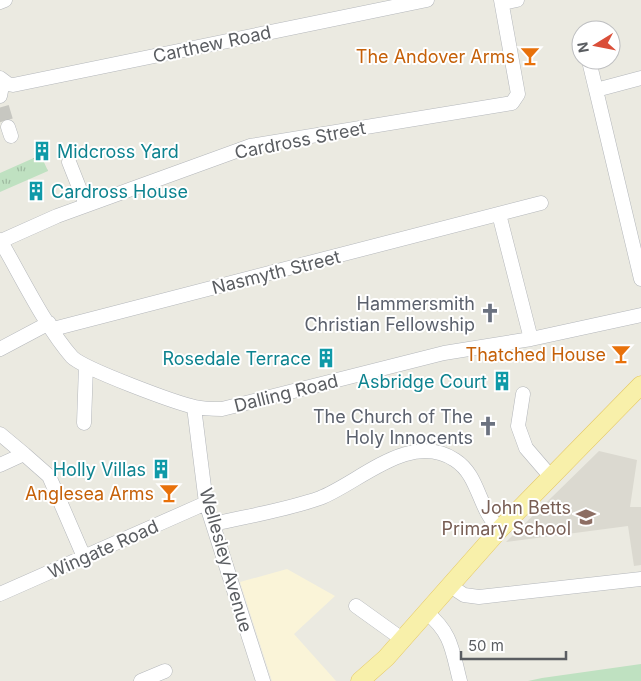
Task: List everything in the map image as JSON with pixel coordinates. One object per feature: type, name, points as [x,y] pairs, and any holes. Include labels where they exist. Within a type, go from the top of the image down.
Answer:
[{"type":"main road","points":[[360,681],[402,639],[500,529],[641,385]]},
{"type":"street","points":[[0,2],[5,0]]},
{"type":"street","name":"Carthew Road","points":[[1,79],[13,85],[427,0]]},
{"type":"street","points":[[501,2],[517,0]]},
{"type":"street","name":"Cardross Street","points":[[0,241],[86,205],[250,146],[506,105],[516,100],[518,94],[501,2]]},
{"type":"street","points":[[591,70],[641,279]]},
{"type":"street","points":[[596,90],[641,78]]},
{"type":"street","points":[[1,79],[1,100]]},
{"type":"street","points":[[70,162],[86,205]]},
{"type":"street","name":"Nasmyth Street","points":[[0,349],[51,326],[541,203]]},
{"type":"street","points":[[498,214],[531,339]]},
{"type":"street","name":"Dalling Road","points":[[0,241],[51,326],[74,358],[86,366],[194,407],[222,409],[444,353],[531,339],[641,315]]},
{"type":"street","points":[[84,423],[86,366]]},
{"type":"street","points":[[523,394],[518,426],[526,448],[551,477]]},
{"type":"street","name":"Wellesley Avenue","points":[[194,407],[206,503],[263,681]]},
{"type":"street","points":[[0,434],[48,476],[84,557]]},
{"type":"street","points":[[213,524],[319,498],[393,458],[426,452],[446,456],[465,468],[473,481],[486,513],[500,529]]},
{"type":"street","points":[[0,465],[24,454]]},
{"type":"street","name":"Wingate Road","points":[[0,594],[206,503]]},
{"type":"street","points":[[449,585],[468,596],[491,596],[641,579]]},
{"type":"street","points":[[356,606],[402,639]]},
{"type":"street","points":[[426,612],[440,624],[447,636],[460,681]]},
{"type":"street","points":[[141,681],[165,671]]},
{"type":"shaded area","name":"John Betts Primary School","points":[[599,451],[637,460],[630,507],[641,507],[641,565],[634,566],[628,526],[506,542]]},
{"type":"shaded area","points":[[287,569],[335,596],[294,634],[336,681],[272,681],[240,582]]},
{"type":"green space","points":[[36,157],[38,162],[43,160],[48,171],[0,192],[0,173]]},
{"type":"green space","points":[[641,664],[641,681],[528,681],[542,678]]},
{"type":"tunnel","points":[[2,107],[8,127]]},
{"type":"place","name":"The Andover Arms","points":[[530,56]]},
{"type":"place","name":"Midcross Yard","points":[[42,151]]},
{"type":"place","name":"Cardross House","points":[[36,191]]},
{"type":"place","name":"Hammersmith Christian Fellowship","points":[[490,313]]},
{"type":"place","name":"Thatched House","points":[[621,354]]},
{"type":"place","name":"Rosedale Terrace","points":[[326,358]]},
{"type":"place","name":"Asbridge Court","points":[[502,381]]},
{"type":"place","name":"The Church of The Holy Innocents","points":[[488,426]]},
{"type":"place","name":"Holly Villas","points":[[161,469]]},
{"type":"place","name":"Anglesea Arms","points":[[169,493]]},
{"type":"place","name":"John Betts Primary School","points":[[586,517]]}]
